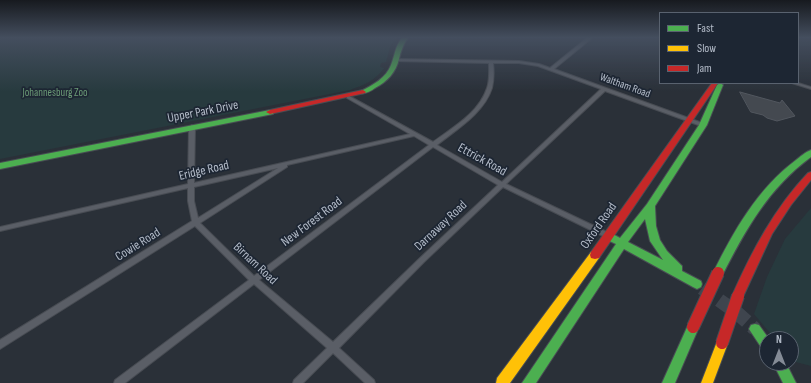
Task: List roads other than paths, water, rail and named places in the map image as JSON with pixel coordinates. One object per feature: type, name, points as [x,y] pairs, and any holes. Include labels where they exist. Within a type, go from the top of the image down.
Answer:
[{"type":"main road","name":"Upper Park Drive","points":[[0,166],[348,97],[372,88],[382,81],[392,71],[397,56]]},
{"type":"main road","name":"Oxford Road","points":[[502,383],[608,236],[714,84]]},
{"type":"main road","points":[[528,383],[622,243],[650,206],[703,125],[721,84]]},
{"type":"main road","points":[[668,383],[718,273],[746,220],[763,194],[788,170],[811,153]]},
{"type":"main road","points":[[707,383],[738,296],[774,218],[792,194],[811,176]]},
{"type":"main road","points":[[608,236],[693,282],[660,252],[651,240],[648,225],[650,206]]},
{"type":"main road","points":[[755,330],[759,335]]},
{"type":"main road","points":[[783,371],[790,383]]},
{"type":"street","points":[[552,68],[567,56]]},
{"type":"street","name":"Waltham Road","points":[[396,60],[526,63],[552,68],[604,89],[703,125]]},
{"type":"street","name":"New Forest Road","points":[[118,383],[467,119],[485,100],[491,84],[491,62]]},
{"type":"street","points":[[797,84],[811,88]]},
{"type":"street","name":"Darnaway Road","points":[[297,383],[503,184],[604,89]]},
{"type":"street","name":"Ettrick Road","points":[[348,97],[413,135],[503,184],[608,236]]},
{"type":"street","points":[[192,127],[191,201],[196,223]]},
{"type":"street","name":"Eridge Road","points":[[0,229],[413,135]]},
{"type":"street","name":"Cowie Road","points":[[0,345],[196,223],[287,164]]},
{"type":"street","name":"Birnam Road","points":[[196,223],[254,280],[371,383]]},
{"type":"tunnel","points":[[702,288],[736,312],[755,329]]},
{"type":"park label","name":"Johannesburg Zoo","points":[[55,93]]}]
